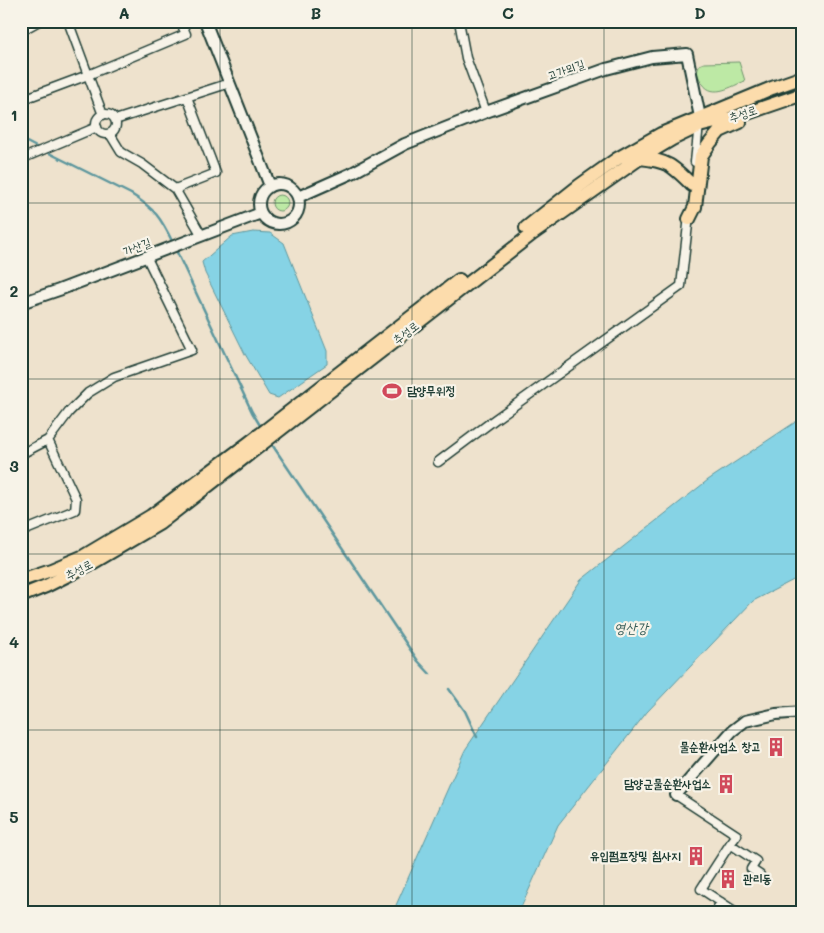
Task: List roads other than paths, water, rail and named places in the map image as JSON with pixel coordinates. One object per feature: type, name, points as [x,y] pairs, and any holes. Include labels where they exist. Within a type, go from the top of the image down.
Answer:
[{"type":"main road","name":"추성로","points":[[279,425],[532,234],[640,158],[699,122],[772,88],[803,77]]},
{"type":"main road","name":"추성로","points":[[21,596],[92,564],[160,523],[251,447],[553,208],[578,186],[617,159],[661,134],[699,122],[736,117],[803,94]]},
{"type":"main road","points":[[689,218],[695,207],[701,156],[720,131],[736,123],[803,99]]},
{"type":"main road","points":[[640,158],[672,166],[692,185]]},
{"type":"main road","name":"추성로","points":[[21,580],[84,556],[114,539],[151,516],[251,447]]},
{"type":"street","points":[[21,31],[39,21]]},
{"type":"street","points":[[68,21],[103,115]]},
{"type":"street","points":[[21,100],[88,75],[186,34],[180,21]]},
{"type":"street","points":[[205,21],[270,186]]},
{"type":"street","points":[[298,197],[352,173],[405,144],[486,112],[466,58],[460,21]]},
{"type":"street","name":"고가뫼길","points":[[486,112],[606,69],[652,57],[686,54],[699,122]]},
{"type":"street","points":[[115,120],[230,83]]},
{"type":"street","points":[[175,189],[216,173],[186,97]]},
{"type":"street","points":[[103,115],[110,115],[115,120],[115,129],[110,134],[104,134],[97,127],[97,121],[103,115]]},
{"type":"street","points":[[438,462],[681,286],[699,122]]},
{"type":"street","points":[[25,158],[97,127]]},
{"type":"street","points":[[110,134],[121,152],[142,164],[175,189],[202,236]]},
{"type":"street","points":[[277,184],[290,186],[298,197],[299,209],[288,223],[275,224],[269,222],[264,218],[259,206],[261,194],[265,189],[277,184]]},
{"type":"street","name":"가산길","points":[[21,303],[202,236],[261,212]]},
{"type":"street","points":[[21,454],[48,440],[69,412],[88,393],[114,377],[192,350],[146,256]]},
{"type":"street","points":[[21,532],[75,510],[76,500],[48,440]]},
{"type":"street","points":[[736,912],[702,889],[736,835],[676,795],[732,731],[745,721],[776,714],[803,712]]},
{"type":"street","points":[[730,844],[756,861],[751,869],[760,875]]},
{"type":"street","points":[[715,912],[721,902]]},
{"type":"water","points":[[253,232],[270,233],[284,243],[327,351],[327,364],[278,398],[269,395],[245,354],[205,273],[202,262],[232,236]]},
{"type":"water","name":"영산강","points":[[803,417],[803,575],[753,601],[647,712],[558,825],[519,912],[393,912],[465,750],[581,580],[708,480]]},
{"type":"waterway","points":[[21,139],[40,149]]},
{"type":"waterway","points":[[45,151],[139,199],[156,215],[173,243]]},
{"type":"waterway","points":[[175,248],[252,412],[261,427]]},
{"type":"waterway","points":[[271,443],[418,661],[430,674]]},
{"type":"waterway","points":[[449,689],[465,711],[477,737]]},
{"type":"place","name":"담양무위정","points":[[392,391]]},
{"type":"place","name":"물순환사업소 창고","points":[[776,747]]},
{"type":"place","name":"담양군물순환사업소","points":[[726,784]]},
{"type":"place","name":"유입펌프장및 침사지","points":[[696,856]]},
{"type":"place","name":"관리동","points":[[728,879]]}]
